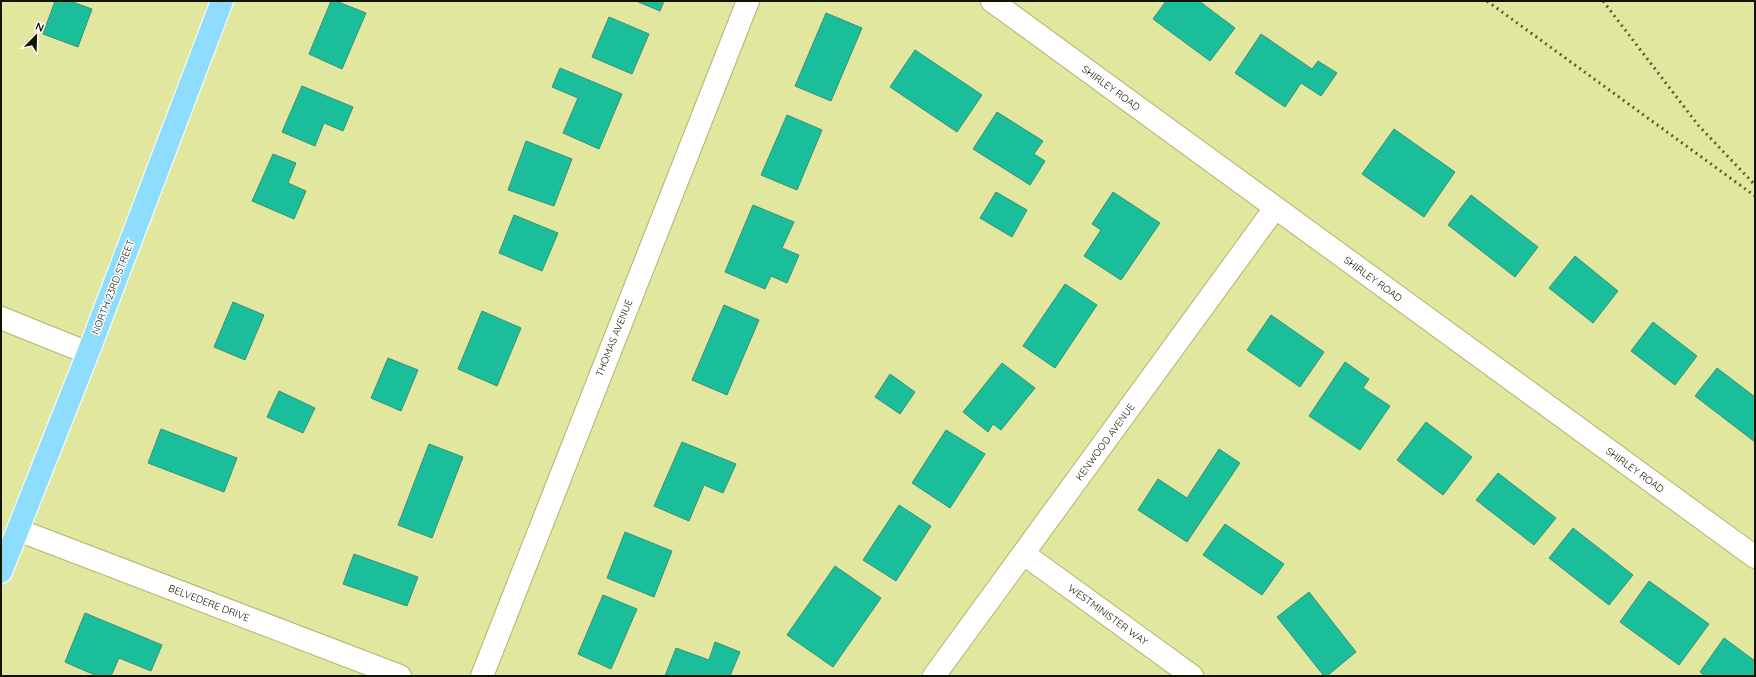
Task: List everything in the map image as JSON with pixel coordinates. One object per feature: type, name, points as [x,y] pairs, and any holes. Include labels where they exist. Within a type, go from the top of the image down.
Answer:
[{"type":"main road","name":"NORTH 23RD STREET","points":[[1,572],[88,353],[222,1]]},
{"type":"street","name":"THOMAS AVENUE","points":[[482,676],[748,1]]},
{"type":"street","name":"SHIRLEY ROAD","points":[[992,1],[1755,557]]},
{"type":"street","name":"KENWOOD AVENUE","points":[[934,676],[1275,208]]},
{"type":"street","points":[[1,318],[88,353]]},
{"type":"street","name":"BELVEDERE DRIVE","points":[[18,530],[400,676]]},
{"type":"street","name":"WESTMINISTER WAY","points":[[1024,554],[1192,676]]},
{"type":"building","points":[[55,1],[70,1],[92,9],[78,47],[43,34]]},
{"type":"building","points":[[331,1],[336,1],[366,13],[342,69],[309,54]]},
{"type":"building","points":[[636,1],[664,1],[660,11]]},
{"type":"building","points":[[1166,1],[1199,1],[1235,28],[1210,61],[1153,19]]},
{"type":"building","points":[[826,13],[862,28],[831,101],[795,86]]},
{"type":"building","points":[[609,17],[649,34],[632,74],[592,57]]},
{"type":"building","points":[[1261,34],[1312,69],[1318,61],[1337,73],[1321,96],[1301,83],[1285,107],[1235,73]]},
{"type":"building","points":[[915,50],[982,95],[957,132],[890,87]]},
{"type":"building","points":[[560,68],[622,94],[599,149],[563,133],[578,98],[552,87]]},
{"type":"building","points":[[302,86],[353,107],[343,131],[324,123],[315,146],[282,132]]},
{"type":"building","points":[[997,112],[1043,141],[1034,154],[1045,161],[1030,185],[973,149]]},
{"type":"building","points":[[787,115],[822,130],[797,190],[761,175]]},
{"type":"building","points":[[1394,129],[1455,172],[1424,217],[1362,174]]},
{"type":"building","points":[[526,141],[572,159],[554,206],[508,190]]},
{"type":"building","points":[[273,154],[296,163],[288,183],[306,191],[294,219],[252,201]]},
{"type":"building","points":[[996,192],[1027,210],[1012,237],[980,218]]},
{"type":"building","points":[[1113,192],[1160,223],[1121,280],[1084,256],[1101,230],[1092,224]]},
{"type":"building","points":[[1471,195],[1538,247],[1515,277],[1448,225]]},
{"type":"building","points":[[753,205],[794,222],[782,248],[799,255],[787,283],[771,276],[765,289],[725,272]]},
{"type":"building","points":[[514,215],[558,233],[542,271],[499,253]]},
{"type":"building","points":[[1575,256],[1618,291],[1593,323],[1549,288]]},
{"type":"building","points":[[1065,284],[1097,305],[1055,368],[1023,346]]},
{"type":"building","points":[[233,302],[264,315],[245,360],[214,347]]},
{"type":"building","points":[[724,305],[759,320],[727,395],[692,380]]},
{"type":"building","points":[[482,311],[521,328],[497,386],[458,369]]},
{"type":"building","points":[[1271,315],[1324,352],[1300,387],[1247,350]]},
{"type":"building","points":[[1653,322],[1697,356],[1675,385],[1631,351]]},
{"type":"building","points":[[388,358],[418,370],[401,411],[371,398]]},
{"type":"building","points":[[1345,362],[1369,379],[1363,388],[1390,406],[1360,450],[1309,416]]},
{"type":"building","points":[[1002,363],[1035,388],[1001,430],[993,424],[988,432],[963,412]]},
{"type":"building","points":[[1717,368],[1755,397],[1755,442],[1695,396]]},
{"type":"building","points":[[890,374],[915,392],[900,414],[875,397]]},
{"type":"building","points":[[279,391],[315,408],[303,433],[267,417]]},
{"type":"building","points":[[1426,422],[1472,457],[1443,495],[1397,460]]},
{"type":"building","points":[[161,429],[237,458],[224,492],[148,463]]},
{"type":"building","points":[[946,430],[985,454],[950,508],[912,483]]},
{"type":"building","points":[[682,442],[736,464],[723,493],[704,485],[689,521],[654,506]]},
{"type":"building","points":[[429,444],[463,457],[432,538],[398,525]]},
{"type":"building","points":[[1219,449],[1240,463],[1187,542],[1138,510],[1158,479],[1187,498]]},
{"type":"building","points":[[1498,473],[1556,518],[1534,545],[1476,500]]},
{"type":"building","points":[[899,505],[931,526],[896,581],[863,560]]},
{"type":"building","points":[[1225,524],[1284,564],[1262,595],[1203,555]]},
{"type":"building","points":[[1573,528],[1633,575],[1609,605],[1549,558]]},
{"type":"building","points":[[625,532],[672,551],[654,597],[607,578]]},
{"type":"building","points":[[354,554],[418,577],[407,606],[343,584]]},
{"type":"building","points":[[835,566],[881,598],[833,667],[787,635]]},
{"type":"building","points":[[1649,581],[1709,624],[1679,665],[1620,622]]},
{"type":"building","points":[[1309,592],[1356,652],[1327,676],[1324,676],[1277,617]]},
{"type":"building","points":[[603,595],[637,609],[611,669],[578,654]]},
{"type":"building","points":[[85,613],[162,645],[151,671],[119,658],[111,676],[97,676],[65,662]]},
{"type":"building","points":[[1724,638],[1755,661],[1755,676],[1705,676],[1700,672]]},
{"type":"building","points":[[715,642],[740,652],[730,676],[665,676],[676,648],[709,660]]},
{"type":"railway","points":[[1487,1],[1755,196]]},
{"type":"railway","points":[[1603,1],[1698,125],[1755,185]]}]
